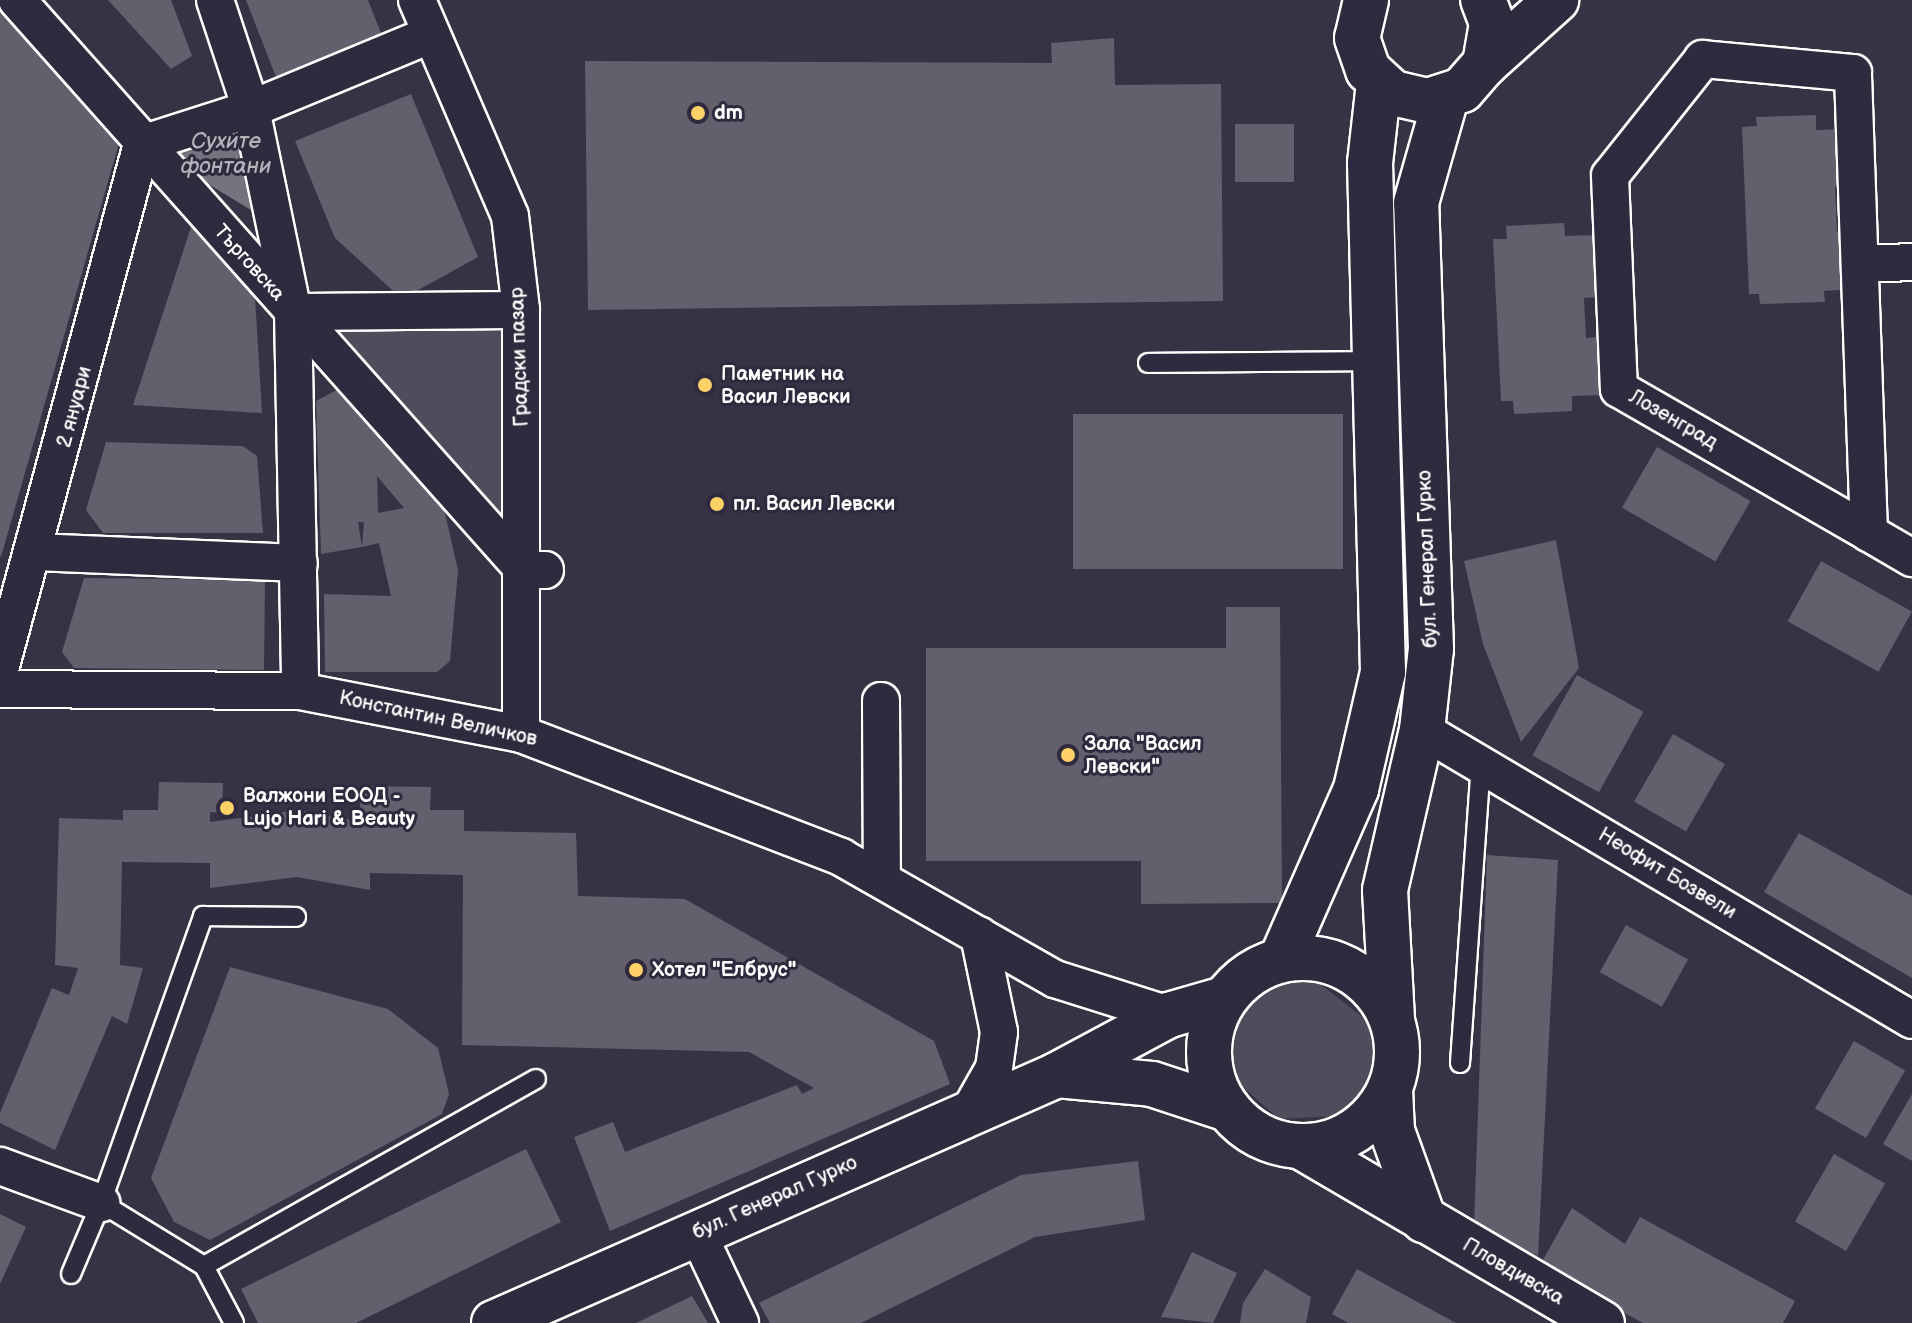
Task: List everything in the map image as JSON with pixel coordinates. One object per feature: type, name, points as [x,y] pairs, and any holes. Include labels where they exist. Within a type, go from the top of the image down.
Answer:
[{"type":"street","name":"Търговска","points":[[17,0],[293,312],[300,691]]},
{"type":"street","points":[[215,0],[251,109],[293,312],[534,570]]},
{"type":"street","name":"Градски пазар","points":[[417,0],[510,216],[535,469],[534,570],[521,734]]},
{"type":"street","points":[[1483,0],[1492,23],[1485,64]]},
{"type":"street","points":[[1361,2],[1360,55],[1379,83],[1410,99],[1446,98],[1556,0]]},
{"type":"street","points":[[142,144],[251,109],[430,35]]},
{"type":"street","name":"Лозенград","points":[[1861,264],[1853,73],[1703,59],[1610,176],[1619,389],[1912,558]]},
{"type":"street","points":[[1281,960],[1356,789],[1383,672],[1370,163],[1379,83]]},
{"type":"street","name":"бул. Генерал Гурко","points":[[1392,1019],[1385,890],[1422,730],[1431,649],[1416,203],[1446,98]]},
{"type":"street","name":"2 януари","points":[[0,669],[142,144]]},
{"type":"street","points":[[1869,533],[1861,264],[1912,262]]},
{"type":"street","points":[[293,312],[521,310]]},
{"type":"street","points":[[34,552],[299,563]]},
{"type":"street","name":"Константин Величков","points":[[0,689],[300,691],[521,734],[882,879],[1055,979],[1169,1015]]},
{"type":"street","points":[[881,701],[882,879]]},
{"type":"street","name":"Неофит Бозвели","points":[[1422,730],[1912,1020]]},
{"type":"street","points":[[968,1114],[994,1068],[999,1032],[979,935]]},
{"type":"street","points":[[1228,1109],[1208,1055],[1224,999],[1249,974],[1281,960],[1335,963],[1359,976],[1392,1019],[1397,1042],[1390,1089],[1392,1131],[1424,1220]]},
{"type":"street","name":"бул. Генерал Гурко","points":[[494,1323],[1057,1075],[1169,1015],[1224,999]]},
{"type":"street","points":[[1057,1075],[1152,1084],[1228,1109],[1248,1128],[1300,1146],[1353,1132],[1390,1089]]},
{"type":"street","name":"Пловдивска","points":[[1300,1146],[1602,1323]]},
{"type":"street","points":[[0,1166],[101,1203]]},
{"type":"street","points":[[697,1232],[732,1309]]},
{"type":"lane","points":[[1148,363],[1375,361]]},
{"type":"lane","points":[[1460,1063],[1481,764]]},
{"type":"lane","points":[[71,1274],[101,1203],[203,916],[296,917]]},
{"type":"lane","points":[[204,1266],[536,1079]]},
{"type":"lane","points":[[101,1203],[204,1266],[234,1323]]},
{"type":"shaded area","points":[[521,310],[523,568],[293,312]]},
{"type":"shaded area","points":[[1314,979],[1375,1027],[1377,1072],[1357,1103],[1338,1116],[1279,1119],[1236,1081],[1228,1025],[1260,983]]},
{"type":"water","name":"Сухите фонтани","points":[[251,109],[286,231],[142,144]]},
{"type":"building","points":[[108,0],[171,0],[192,56],[171,69]]},
{"type":"building","points":[[246,0],[368,0],[384,41],[279,85]]},
{"type":"building","points":[[0,11],[119,143],[1,557],[0,556]]},
{"type":"building","points":[[1114,38],[1115,85],[1221,84],[1223,301],[588,310],[585,61],[1052,63],[1051,43]]},
{"type":"building","points":[[411,94],[478,257],[402,299],[335,238],[295,141]]},
{"type":"building","points":[[1816,115],[1816,130],[1847,129],[1849,185],[1835,186],[1837,232],[1853,231],[1855,289],[1824,291],[1825,302],[1760,304],[1759,294],[1749,294],[1742,127],[1757,126],[1756,117]]},
{"type":"building","points":[[1235,124],[1294,124],[1294,182],[1235,182]]},
{"type":"building","points":[[1564,223],[1565,236],[1597,235],[1600,297],[1584,298],[1586,338],[1597,337],[1599,395],[1572,396],[1572,411],[1514,414],[1513,401],[1501,401],[1493,239],[1507,239],[1506,226]]},
{"type":"building","points":[[192,224],[255,297],[262,413],[133,405]]},
{"type":"building","points":[[346,385],[441,496],[458,570],[450,661],[437,672],[325,672],[324,594],[391,596],[379,543],[362,547],[321,554],[316,401]],"holes":[[[377,476],[404,508],[378,513]],[[358,522],[364,522],[362,547]]]},
{"type":"building","points":[[1073,414],[1343,414],[1343,569],[1073,569]]},
{"type":"building","points":[[106,442],[243,446],[257,456],[263,533],[103,533],[86,510]]},
{"type":"building","points":[[1657,447],[1751,501],[1716,562],[1622,508]]},
{"type":"building","points":[[1556,540],[1579,668],[1521,742],[1483,644],[1464,561]]},
{"type":"building","points":[[1821,561],[1912,611],[1879,672],[1788,621]]},
{"type":"building","points":[[84,578],[265,580],[264,670],[74,668],[62,652]]},
{"type":"building","name":"Зала \"Васил Левски\"","points":[[1226,607],[1280,607],[1282,903],[1141,904],[1141,861],[926,861],[926,648],[1226,648]]},
{"type":"building","points":[[1577,675],[1643,712],[1599,792],[1532,755]]},
{"type":"building","points":[[1673,734],[1725,764],[1686,832],[1634,802]]},
{"type":"building","points":[[159,782],[223,783],[222,813],[210,812],[210,822],[298,810],[371,824],[371,815],[360,815],[360,786],[431,787],[430,810],[464,810],[464,831],[576,833],[578,896],[685,899],[934,1041],[950,1084],[610,1231],[574,1137],[613,1122],[625,1152],[797,1085],[802,1094],[814,1088],[749,1052],[462,1045],[463,875],[370,873],[370,890],[297,877],[210,888],[210,863],[122,862],[120,965],[143,968],[127,1024],[112,1016],[55,1150],[0,1123],[0,1113],[52,988],[69,995],[78,968],[55,965],[59,818],[123,820],[123,810],[158,810]]},
{"type":"building","points":[[1799,833],[1912,896],[1912,978],[1764,892]]},
{"type":"building","points":[[1487,855],[1558,860],[1538,1256],[1474,1226]]},
{"type":"building","points":[[1626,925],[1688,959],[1662,1007],[1600,972]]},
{"type":"building","points":[[230,967],[388,1009],[438,1048],[449,1094],[442,1114],[210,1240],[174,1222],[151,1178]]},
{"type":"building","points":[[1854,1041],[1905,1070],[1866,1138],[1815,1109]]},
{"type":"building","points":[[1912,1094],[1912,1161],[1883,1144]]},
{"type":"building","points":[[526,1149],[561,1222],[356,1323],[258,1323],[241,1289]]},
{"type":"building","points":[[1834,1154],[1885,1184],[1846,1251],[1795,1222]]},
{"type":"building","points":[[1138,1161],[1145,1220],[1035,1237],[861,1323],[770,1323],[759,1303],[1021,1175]]},
{"type":"building","points":[[1572,1208],[1625,1244],[1640,1217],[1795,1301],[1783,1323],[1643,1323],[1539,1267]]},
{"type":"building","points":[[0,1214],[26,1227],[0,1284]]},
{"type":"building","points":[[1192,1252],[1237,1273],[1213,1323],[1161,1317]]},
{"type":"building","points":[[1265,1269],[1311,1297],[1306,1323],[1240,1323],[1243,1303]]},
{"type":"building","points":[[1357,1269],[1456,1323],[1348,1323],[1332,1314]]},
{"type":"building","points":[[692,1296],[708,1323],[636,1323]]},
{"type":"place","name":"dm","points":[[698,113]]},
{"type":"place","name":"Паметник на Васил Левски","points":[[705,385]]},
{"type":"place","name":"пл. Васил Левски","points":[[717,504]]},
{"type":"place","name":"Зала \"Васил Левски\"","points":[[1068,755]]},
{"type":"place","name":"Валжони ЕООД - Lujo Hari & Beauty","points":[[227,808]]},
{"type":"place","name":"Хотел \"Елбрус\"","points":[[636,970]]}]
